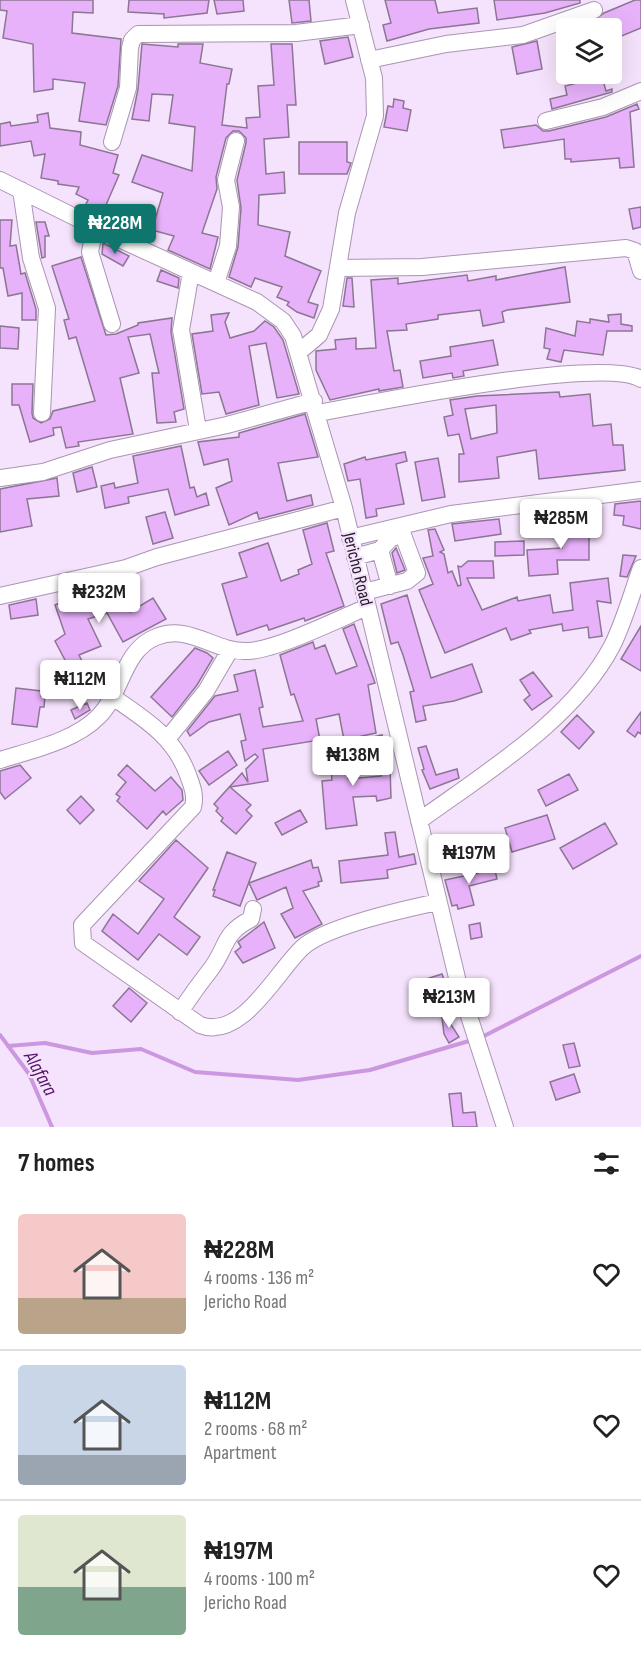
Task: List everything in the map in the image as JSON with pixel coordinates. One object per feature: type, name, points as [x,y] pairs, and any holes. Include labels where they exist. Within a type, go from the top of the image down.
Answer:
[{"type":"street","points":[[300,351],[320,335],[327,323],[347,213],[375,116],[374,78],[354,0]]},
{"type":"street","points":[[369,60],[446,44],[523,35],[594,10]]},
{"type":"street","points":[[112,142],[128,88],[129,48],[132,40],[138,34],[296,33],[361,25]]},
{"type":"street","points":[[546,121],[603,107],[641,91]]},
{"type":"street","points":[[216,283],[228,246],[231,207],[226,180],[236,141]]},
{"type":"street","name":"Jericho Road","points":[[0,180],[272,312],[293,336],[300,351],[344,508],[458,982],[505,1127]]},
{"type":"street","points":[[21,190],[29,248],[47,308],[42,413]]},
{"type":"street","points":[[95,227],[90,252],[112,324]]},
{"type":"street","points":[[338,268],[422,267],[636,248],[641,271]]},
{"type":"street","points":[[191,272],[181,330],[198,430]]},
{"type":"street","points":[[0,477],[43,472],[110,450],[316,407],[597,372],[628,374],[641,379]]},
{"type":"street","points":[[350,538],[451,514],[641,490]]},
{"type":"street","points":[[0,596],[126,568],[157,557],[344,508]]},
{"type":"street","points":[[0,760],[68,737],[98,718],[114,698],[133,656],[144,644],[155,637],[172,632],[184,633],[230,650],[251,651],[314,629],[390,586],[407,581],[417,573],[403,535],[391,538],[380,550],[355,556]]},
{"type":"street","points":[[380,550],[390,586]]},
{"type":"street","points":[[419,821],[543,728],[579,691],[612,645],[641,568]]},
{"type":"street","points":[[168,738],[206,691],[230,650]]},
{"type":"street","points":[[114,698],[168,738],[187,772],[194,792],[192,807],[82,925],[83,944],[180,1012],[208,1028],[229,1026],[238,1021],[312,941],[380,915],[438,902]]},
{"type":"street","points":[[180,1012],[211,969],[226,938],[239,925],[251,919],[253,909]]},
{"type":"building","points":[[0,0],[93,0],[93,13],[73,12],[72,33],[121,39],[118,86],[106,125],[79,121],[85,83],[53,79],[53,89],[34,92],[33,44],[3,38],[7,11],[0,10]]},
{"type":"building","points":[[129,0],[209,0],[207,13],[164,18],[164,14],[128,12]]},
{"type":"building","points":[[214,0],[243,0],[244,11],[217,14]]},
{"type":"building","points":[[289,0],[309,0],[311,21],[292,23]]},
{"type":"building","points":[[385,0],[435,0],[438,13],[477,8],[479,23],[429,29],[387,41],[383,25],[391,23]]},
{"type":"building","points":[[494,0],[580,0],[580,3],[545,13],[497,20]]},
{"type":"building","points":[[635,0],[641,0],[641,28],[622,36],[622,18],[597,18]]},
{"type":"building","points":[[348,37],[353,57],[325,64],[320,41]]},
{"type":"building","points":[[537,41],[542,69],[517,74],[512,47]]},
{"type":"building","points":[[142,44],[178,47],[178,44],[203,44],[200,63],[232,69],[229,84],[227,84],[222,125],[247,128],[246,118],[260,117],[258,86],[274,85],[271,44],[292,44],[296,105],[287,105],[289,137],[264,139],[266,174],[284,172],[285,193],[259,195],[258,225],[290,232],[285,256],[321,271],[308,302],[318,305],[314,318],[297,312],[287,305],[289,302],[277,297],[282,287],[255,278],[251,287],[229,277],[238,247],[241,208],[237,180],[246,143],[246,138],[239,131],[233,131],[226,138],[216,177],[217,189],[202,233],[218,237],[210,269],[168,250],[174,236],[152,230],[163,193],[132,182],[142,155],[192,171],[195,127],[169,123],[173,95],[152,94],[149,121],[132,119],[138,89]]},
{"type":"building","points":[[604,84],[606,91],[612,89],[612,92],[552,109],[550,99],[567,95],[565,86]]},
{"type":"building","points":[[394,99],[404,101],[403,108],[411,110],[407,131],[384,127],[388,106],[393,107]]},
{"type":"building","points":[[637,104],[639,109],[630,112],[634,167],[620,168],[619,158],[571,162],[571,159],[565,159],[564,139],[504,148],[501,130],[536,125],[543,131],[549,131],[606,117]]},
{"type":"building","points":[[48,113],[50,128],[81,132],[80,145],[118,155],[113,173],[119,175],[106,205],[144,218],[139,232],[116,224],[117,220],[85,206],[88,200],[76,194],[79,187],[58,184],[58,181],[41,178],[45,154],[34,156],[31,141],[0,146],[0,124],[10,122],[11,126],[38,122],[37,115]]},
{"type":"building","points":[[299,142],[347,142],[347,162],[351,163],[347,174],[299,174]]},
{"type":"building","points":[[641,207],[641,227],[633,229],[629,209]]},
{"type":"building","points":[[0,220],[12,220],[10,246],[16,245],[21,274],[25,273],[36,309],[36,320],[22,320],[22,293],[8,296],[3,268],[0,268]]},
{"type":"building","points":[[36,222],[45,222],[49,236],[45,236],[45,257],[42,258]]},
{"type":"building","points":[[103,243],[129,256],[123,266],[102,254]]},
{"type":"building","points":[[81,257],[106,335],[116,334],[138,323],[172,318],[171,332],[184,409],[174,412],[176,422],[157,423],[152,373],[159,373],[150,334],[128,337],[139,373],[120,378],[133,434],[78,442],[79,446],[66,448],[61,427],[53,428],[54,435],[30,442],[19,405],[12,405],[12,384],[33,384],[33,418],[41,423],[50,419],[53,411],[95,401],[76,337],[69,339],[64,320],[69,319],[52,266]]},
{"type":"building","points":[[565,267],[570,302],[507,310],[502,312],[504,322],[483,326],[480,310],[438,315],[438,319],[406,324],[407,330],[387,331],[394,371],[400,370],[403,387],[379,391],[379,389],[330,400],[316,370],[316,351],[336,349],[335,340],[356,338],[356,349],[376,348],[371,280],[398,278],[398,284],[467,275],[468,281],[496,276],[496,280]]},
{"type":"building","points":[[161,270],[179,278],[178,288],[157,281]]},
{"type":"building","points":[[347,278],[352,278],[354,307],[343,306]]},
{"type":"building","points":[[229,313],[225,322],[230,338],[254,331],[265,321],[274,327],[283,340],[299,394],[277,398],[266,343],[249,346],[259,405],[226,414],[219,392],[202,394],[192,334],[213,331],[211,315]]},
{"type":"building","points":[[621,314],[621,324],[632,326],[632,331],[607,331],[603,355],[564,350],[561,362],[547,359],[550,349],[544,348],[546,328],[575,336],[577,321],[590,323],[590,319],[609,322],[608,315]]},
{"type":"building","points":[[0,326],[19,328],[18,349],[0,348]]},
{"type":"building","points":[[493,340],[498,365],[463,371],[464,376],[453,378],[452,373],[423,378],[420,361],[451,356],[450,347]]},
{"type":"building","points":[[559,392],[560,397],[590,394],[593,426],[611,424],[613,445],[623,445],[625,470],[539,479],[536,450],[497,457],[499,478],[459,482],[459,454],[464,454],[459,434],[448,436],[444,417],[453,415],[450,400],[477,396]],"holes":[[[496,405],[497,433],[471,439],[465,409]]]},
{"type":"building","points":[[305,414],[318,457],[278,463],[287,501],[311,495],[313,505],[259,519],[257,512],[229,525],[216,488],[232,481],[228,459],[204,465],[198,442],[239,437],[239,433]]},
{"type":"building","points":[[181,446],[190,488],[194,487],[197,497],[206,493],[209,505],[175,515],[168,489],[128,497],[129,503],[105,508],[101,486],[114,483],[115,488],[138,483],[133,456]]},
{"type":"building","points":[[405,452],[407,461],[396,464],[404,504],[376,509],[377,516],[366,518],[360,479],[348,481],[344,464],[365,457],[366,460]]},
{"type":"building","points":[[438,458],[445,497],[422,501],[415,462]]},
{"type":"building","points":[[92,467],[97,487],[77,492],[73,473]]},
{"type":"building","points":[[57,478],[59,496],[27,499],[32,526],[0,532],[0,489]]},
{"type":"building","points":[[641,501],[641,529],[623,525],[624,516],[614,515],[615,504]]},
{"type":"building","points":[[165,512],[173,538],[153,544],[146,517]]},
{"type":"building","points":[[499,519],[501,534],[455,541],[452,524]]},
{"type":"building","points":[[563,522],[589,522],[589,560],[557,560],[558,574],[529,576],[527,550],[562,548]]},
{"type":"building","points":[[327,523],[334,551],[326,553],[344,606],[305,621],[304,618],[269,630],[267,625],[237,635],[222,584],[247,577],[239,553],[268,543],[281,581],[299,574],[298,570],[312,564],[303,530]]},
{"type":"building","points":[[435,529],[444,550],[440,552],[444,554],[448,573],[452,571],[458,586],[461,585],[458,566],[461,567],[468,561],[493,561],[494,578],[467,578],[482,610],[517,597],[518,601],[550,595],[553,613],[573,610],[570,583],[608,578],[611,603],[597,601],[602,636],[589,638],[588,627],[563,631],[562,624],[529,630],[531,633],[511,640],[506,628],[445,653],[419,590],[433,584],[423,558],[433,556],[428,530]]},
{"type":"building","points":[[524,541],[524,555],[495,556],[495,542]]},
{"type":"building","points":[[396,548],[405,570],[397,573],[392,553]]},
{"type":"building","points":[[623,555],[636,556],[627,577],[620,576]]},
{"type":"building","points":[[92,589],[97,603],[119,592],[130,612],[153,598],[166,619],[123,642],[107,613],[88,619],[101,646],[79,655],[87,672],[74,677],[55,641],[65,634],[55,605],[60,603],[59,600]]},
{"type":"building","points":[[407,595],[431,678],[472,664],[482,692],[454,701],[423,706],[426,720],[416,722],[410,692],[414,691],[398,642],[391,644],[381,604]]},
{"type":"building","points":[[36,599],[38,615],[11,619],[9,605]]},
{"type":"building","points":[[354,624],[375,683],[368,685],[376,733],[344,740],[339,714],[316,719],[320,740],[263,749],[268,781],[230,787],[251,805],[246,810],[252,816],[236,834],[221,821],[223,818],[216,811],[218,808],[214,804],[242,773],[248,782],[246,769],[258,757],[255,754],[245,761],[241,741],[246,740],[240,714],[209,722],[190,736],[187,731],[215,696],[238,691],[234,675],[255,670],[263,707],[259,708],[263,727],[303,721],[294,694],[291,695],[280,655],[313,642],[315,649],[325,645],[336,674],[357,666],[343,629]]},
{"type":"building","points":[[641,626],[641,671],[621,659]]},
{"type":"building","points":[[195,648],[213,658],[197,685],[172,717],[151,697]]},
{"type":"building","points":[[533,672],[552,696],[532,710],[524,700],[530,695],[520,680]]},
{"type":"building","points":[[16,688],[41,691],[41,696],[45,696],[44,707],[40,707],[37,727],[12,724]]},
{"type":"building","points":[[87,703],[90,710],[75,719],[71,710]]},
{"type":"building","points":[[641,712],[641,734],[638,732],[635,737],[627,731]]},
{"type":"building","points":[[577,715],[594,732],[579,749],[561,732]]},
{"type":"building","points":[[382,735],[390,768],[391,798],[377,801],[376,796],[353,797],[357,825],[326,829],[322,781],[332,780],[329,749],[344,747],[348,779],[381,776],[373,737]]},
{"type":"building","points":[[426,746],[436,775],[457,769],[459,778],[430,789],[422,770],[424,769],[418,748]]},
{"type":"building","points":[[228,751],[237,765],[209,785],[199,771]]},
{"type":"building","points":[[20,765],[31,778],[5,799],[0,792],[0,771]]},
{"type":"building","points":[[127,765],[155,791],[171,777],[182,790],[183,800],[166,815],[163,811],[147,829],[117,801],[120,797],[116,794],[126,782],[118,775]]},
{"type":"building","points":[[569,774],[578,790],[546,806],[538,790]]},
{"type":"building","points":[[81,796],[94,810],[80,824],[67,810]]},
{"type":"building","points":[[300,810],[307,822],[282,835],[275,823]]},
{"type":"building","points":[[547,815],[555,839],[512,852],[505,828]]},
{"type":"building","points":[[605,823],[617,844],[573,869],[560,848]]},
{"type":"building","points":[[395,832],[399,857],[414,854],[416,864],[387,870],[388,878],[341,883],[339,861],[388,855],[385,833]]},
{"type":"building","points":[[176,840],[208,868],[174,917],[200,937],[187,955],[159,934],[138,960],[102,931],[113,914],[138,934],[164,899],[139,881]]},
{"type":"building","points":[[227,852],[256,863],[240,906],[213,896],[215,890],[213,890]]},
{"type":"building","points":[[311,860],[313,868],[318,867],[322,881],[318,882],[319,886],[303,891],[322,924],[295,938],[281,914],[293,908],[286,887],[257,900],[249,883]]},
{"type":"building","points":[[493,861],[497,879],[469,886],[474,905],[458,909],[457,905],[452,906],[445,880],[478,873],[477,865]]},
{"type":"building","points":[[264,922],[275,948],[243,963],[235,952],[241,947],[238,942]]},
{"type":"building","points":[[480,923],[482,937],[471,939],[469,925]]},
{"type":"building","points":[[442,974],[448,990],[427,993],[423,980]]},
{"type":"building","points":[[129,988],[147,1003],[131,1022],[113,1006]]},
{"type":"building","points":[[441,1009],[459,1037],[449,1043],[444,1034]]},
{"type":"building","points":[[574,1043],[580,1066],[569,1068],[563,1045]]},
{"type":"building","points":[[574,1074],[580,1092],[556,1100],[550,1082]]},
{"type":"building","points":[[461,1093],[463,1113],[475,1112],[477,1127],[453,1127],[449,1094]]},
{"type":"waterway","points":[[484,1036],[641,956]]},
{"type":"waterway","name":"Alafara","points":[[0,1035],[29,1074],[52,1127]]},
{"type":"waterway","points":[[8,1046],[45,1043],[92,1053],[141,1049],[195,1072],[298,1080],[370,1070],[469,1041]]}]
